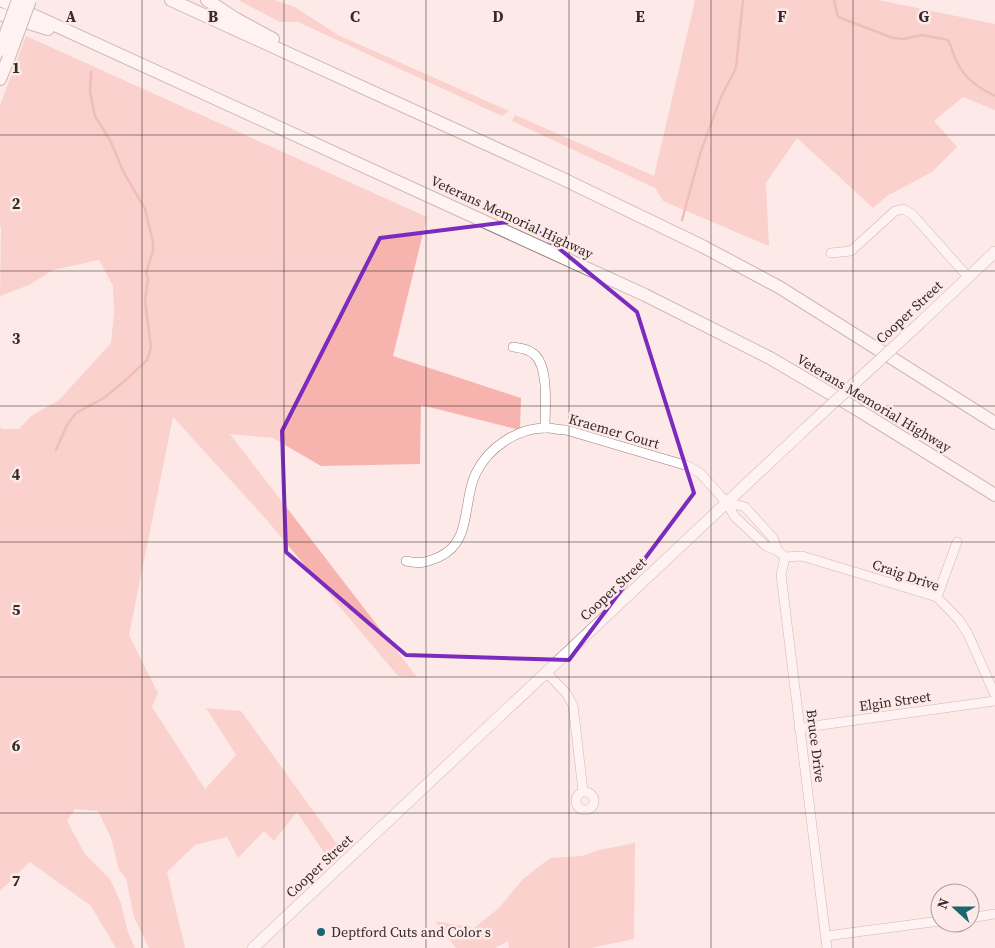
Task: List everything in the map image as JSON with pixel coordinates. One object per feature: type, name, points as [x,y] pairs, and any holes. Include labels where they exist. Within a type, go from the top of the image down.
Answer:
[{"type":"highway","name":"Veterans Memorial Highway","points":[[0,0],[646,295],[770,358],[995,495]]},
{"type":"highway","points":[[0,79],[18,0]]},
{"type":"highway","points":[[5,54],[30,0]]},
{"type":"highway","points":[[170,0],[560,178],[702,246],[779,288],[995,423]]},
{"type":"highway","points":[[207,0],[236,19],[386,98]]},
{"type":"highway","points":[[0,14],[43,29],[68,32]]},
{"type":"main road","name":"Cooper Street","points":[[253,948],[547,673],[726,502],[995,252]]},
{"type":"street","points":[[831,253],[851,251],[887,216],[903,209],[912,214],[968,277]]},
{"type":"street","points":[[513,347],[525,349],[535,355],[542,365],[545,428]]},
{"type":"street","name":"Kraemer Court","points":[[406,561],[422,564],[449,551],[462,535],[471,486],[484,460],[494,449],[515,435],[545,428],[566,430],[688,466],[700,473],[726,502]]},
{"type":"street","points":[[726,502],[745,507],[773,538],[781,554]]},
{"type":"street","points":[[726,502],[735,517],[766,546],[781,554]]},
{"type":"street","points":[[936,597],[956,542]]},
{"type":"street","name":"Craig Drive","points":[[781,554],[802,556],[936,597],[964,627],[995,695]]},
{"type":"street","name":"Bruce Drive","points":[[781,554],[780,575],[827,948]]},
{"type":"street","points":[[547,673],[566,693],[573,705],[583,791]]},
{"type":"street","name":"Elgin Street","points":[[799,728],[995,701]]},
{"type":"street","points":[[980,916],[995,914]]},
{"type":"street","points":[[826,936],[930,922]]},
{"type":"highlighted area","points":[[524,220],[637,312],[694,493],[569,660],[406,655],[286,552],[282,431],[380,238]]},
{"type":"shaded area","points":[[238,0],[274,0],[295,7],[338,35],[509,111],[502,116],[298,22],[280,22]]},
{"type":"shaded area","points":[[695,0],[878,0],[995,24],[995,110],[963,97],[934,121],[957,147],[932,172],[887,196],[873,208],[797,138],[766,183],[769,246],[663,201],[655,188],[512,121],[515,115],[654,176]]},
{"type":"shaded area","points":[[26,36],[427,217],[393,356],[521,398],[520,430],[421,405],[420,464],[321,466],[273,438],[230,434],[417,677],[398,676],[265,518],[173,417],[129,635],[158,693],[152,707],[205,789],[236,755],[206,708],[241,711],[340,848],[325,854],[297,812],[274,841],[264,831],[238,858],[227,837],[195,845],[167,872],[185,948],[149,948],[134,917],[126,878],[119,870],[111,838],[98,811],[75,809],[67,821],[85,854],[110,879],[121,903],[128,932],[135,948],[116,948],[91,906],[30,862],[0,891],[0,426],[1,429],[19,429],[31,416],[59,400],[111,343],[114,313],[113,286],[99,260],[53,270],[29,285],[0,296],[0,105]]},
{"type":"shaded area","points":[[635,843],[634,939],[591,948],[509,948],[508,941],[495,948],[456,948],[435,921],[474,928],[499,908],[523,879],[550,858],[582,856],[599,850]]},
{"type":"waterway","points":[[682,220],[701,151],[721,97],[736,68],[743,0]]},
{"type":"waterway","points":[[834,0],[838,17],[893,38],[904,39],[922,35],[948,40],[960,68],[968,78],[995,96]]},
{"type":"waterway","points":[[56,450],[67,425],[76,413],[104,398],[128,378],[147,360],[151,348],[145,301],[148,278],[146,273],[153,251],[153,242],[145,209],[123,171],[111,142],[95,116],[90,92],[91,72]]},
{"type":"place","name":"Deptford Cuts and Color s","points":[[321,932]]}]
